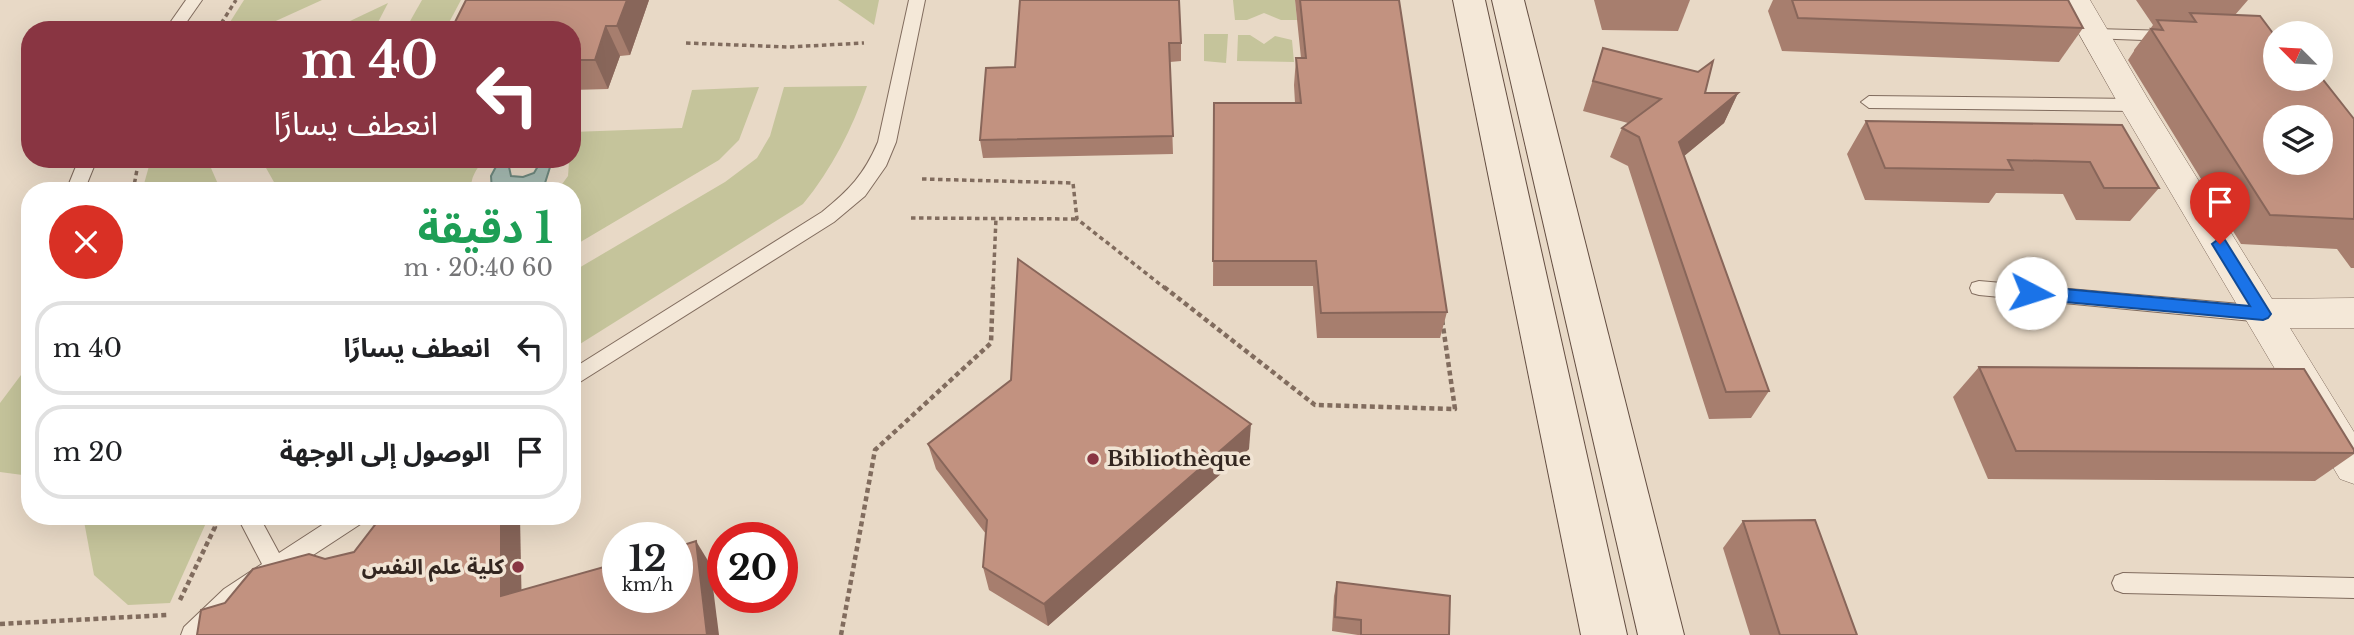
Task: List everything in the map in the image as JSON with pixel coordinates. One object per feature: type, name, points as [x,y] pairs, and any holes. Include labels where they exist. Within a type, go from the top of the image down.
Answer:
[{"type":"main road","points":[[1469,0],[1604,635]]},
{"type":"main road","points":[[1508,0],[1661,635]]},
{"type":"street","points":[[2075,0],[2135,105],[2354,467]]},
{"type":"street","points":[[2263,314],[2354,313]]},
{"type":"lane","points":[[179,21],[194,0]]},
{"type":"lane","points":[[581,373],[828,217],[859,191],[877,166],[887,142],[917,0]]},
{"type":"lane","points":[[2095,34],[2189,37]]},
{"type":"lane","points":[[1869,102],[2135,105]]},
{"type":"lane","points":[[1979,288],[2263,314]]},
{"type":"lane","points":[[253,525],[274,566]]},
{"type":"lane","points":[[192,635],[232,596],[340,525]]},
{"type":"lane","points":[[2123,583],[2354,588]]},
{"type":"path","points":[[223,21],[236,0]]},
{"type":"path","points":[[686,43],[788,47],[864,43]]},
{"type":"path","points":[[922,179],[1073,183],[1077,219]]},
{"type":"path","points":[[911,218],[1077,219],[1315,405],[1455,409],[1441,313]]},
{"type":"path","points":[[841,635],[874,450],[991,343],[996,218]]},
{"type":"path","points":[[179,602],[214,525]]},
{"type":"path","points":[[0,624],[173,615]]},
{"type":"green space","points":[[244,0],[322,0],[276,21],[231,21]]},
{"type":"green space","points":[[422,0],[461,0],[450,21],[410,21]]},
{"type":"green space","points":[[838,0],[879,0],[874,25]]},
{"type":"green space","points":[[1233,0],[1295,0],[1297,20],[1281,20],[1264,13],[1247,20],[1235,20]]},
{"type":"green space","points":[[388,3],[379,21],[350,21]]},
{"type":"green space","points":[[1204,34],[1228,34],[1226,63],[1204,61]]},
{"type":"green space","points":[[1238,35],[1250,35],[1264,44],[1275,36],[1292,40],[1294,62],[1237,61]]},
{"type":"green space","points":[[867,86],[840,148],[803,204],[581,343],[581,267],[725,182],[757,158],[770,136],[784,87]]},
{"type":"green space","points":[[759,87],[739,140],[719,160],[581,242],[581,182],[564,182],[568,176],[569,168],[581,168],[581,132],[682,128],[692,90]]},
{"type":"green space","points":[[148,168],[211,168],[217,182],[145,182]]},
{"type":"green space","points":[[266,168],[477,168],[472,182],[274,182]]},
{"type":"green space","points":[[21,375],[21,475],[0,472],[0,403]]},
{"type":"green space","points":[[85,525],[205,525],[170,603],[128,605],[94,575]]},
{"type":"shaded area","points":[[495,168],[509,168],[511,176],[523,177],[534,173],[537,168],[550,168],[545,182],[491,182]]},
{"type":"building","points":[[466,0],[627,0],[617,26],[606,26],[595,60],[581,60],[581,21],[456,21]]},
{"type":"building","points":[[1020,0],[1179,0],[1181,43],[1169,43],[1173,136],[980,140],[986,68],[1015,67]]},
{"type":"building","points":[[1300,0],[1399,0],[1447,312],[1321,313],[1316,261],[1213,261],[1214,103],[1301,103],[1296,58],[1306,58]]},
{"type":"building","points":[[1792,0],[2068,0],[2083,28],[1798,18]]},
{"type":"building","points":[[2190,13],[2260,16],[2264,21],[2263,91],[2332,91],[2354,119],[2354,219],[2270,215],[2151,29],[2163,30],[2157,20],[2196,22]]},
{"type":"building","points":[[1603,48],[1698,72],[1713,61],[1705,93],[1738,93],[1679,142],[1769,391],[1726,392],[1639,137],[1622,128],[1661,99],[1593,81]]},
{"type":"building","points":[[1866,121],[2122,125],[2159,188],[2104,188],[2090,162],[2008,160],[2013,170],[1885,168]]},
{"type":"building","name":"Bibliothèque","points":[[1018,259],[1251,424],[1044,604],[983,567],[987,520],[928,444],[1011,380]]},
{"type":"building","points":[[1979,367],[2304,369],[2354,453],[2016,451]]},
{"type":"building","points":[[1815,520],[1857,635],[1780,635],[1743,521]]},
{"type":"building","points":[[375,525],[501,525],[501,596],[602,568],[602,613],[693,613],[693,542],[696,541],[707,635],[197,635],[201,610],[225,603],[253,569],[309,554],[325,559],[354,552]]},
{"type":"building","points":[[1337,582],[1450,596],[1449,635],[1361,635],[1361,620],[1335,617]]},
{"type":"place","name":"Bibliothèque","points":[[1093,459]]},
{"type":"place","name":"كلية علم النفس","points":[[518,567]]},
{"type":"route","points":[[2031,293],[2263,314],[2220,244]]}]
